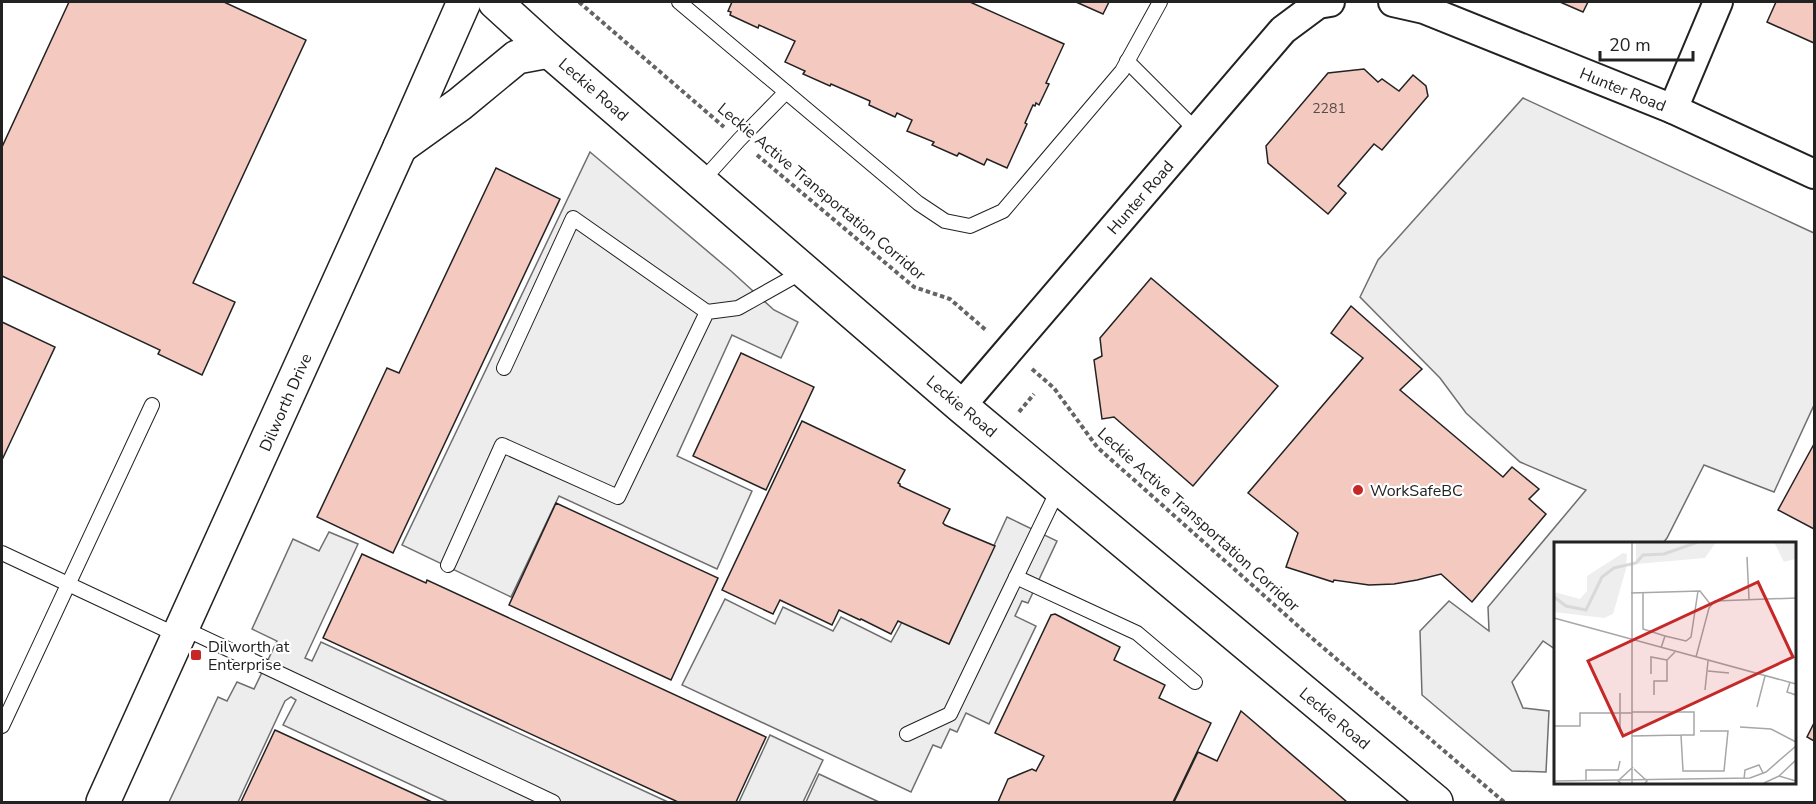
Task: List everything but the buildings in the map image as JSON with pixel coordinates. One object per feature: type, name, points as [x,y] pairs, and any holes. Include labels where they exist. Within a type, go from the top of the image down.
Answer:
[{"type":"main road","name":"Dilworth Drive","points":[[103,802],[464,2]]},
{"type":"main road","name":"Leckie Road","points":[[495,2],[961,406],[1436,802]]},
{"type":"main road","points":[[400,147],[460,104],[517,57],[549,51]]},
{"type":"street","name":"Hunter Road","points":[[1393,2],[1424,9],[1673,109],[1815,174]]},
{"type":"street","points":[[1673,109],[1718,2]]},
{"type":"street","name":"Hunter Road","points":[[961,406],[1284,30],[1316,5]]},
{"type":"lane","points":[[679,2],[918,203],[945,221],[969,226],[1002,211],[1122,70],[1160,2]]},
{"type":"lane","points":[[1127,61],[1197,131]]},
{"type":"lane","points":[[701,182],[786,92]]},
{"type":"lane","points":[[504,368],[573,218],[707,312],[738,308],[804,271]]},
{"type":"lane","points":[[448,565],[502,445],[618,497],[707,312]]},
{"type":"lane","points":[[2,726],[152,405]]},
{"type":"lane","points":[[907,734],[950,714],[1059,488]]},
{"type":"lane","points":[[2,553],[553,802]]},
{"type":"lane","points":[[1016,577],[1137,633],[1195,682]]},
{"type":"path","name":"Leckie Active Transportation Corridor","points":[[579,2],[914,287],[950,299],[1054,388],[1097,447],[1314,640],[1504,802]]},
{"type":"path","points":[[1019,412],[1034,394]]},
{"type":"shaded area","points":[[1523,98],[1814,233],[1814,405],[1774,492],[1704,465],[1664,542],[1554,542],[1554,648],[1543,641],[1512,682],[1523,708],[1549,711],[1546,772],[1512,771],[1422,695],[1420,631],[1449,601],[1489,631],[1488,607],[1586,490],[1520,462],[1466,413],[1440,378],[1360,297],[1378,260]]},
{"type":"shaded area","points":[[590,152],[774,310],[798,322],[781,358],[732,335],[677,456],[752,491],[717,569],[559,496],[511,597],[402,545]]},
{"type":"shaded area","points":[[1007,517],[1057,541],[1028,603],[1022,601],[1015,616],[1036,626],[989,724],[966,713],[957,732],[950,729],[941,748],[933,745],[911,792],[682,685],[725,599],[775,624],[783,607],[833,631],[841,617],[891,642],[902,622],[949,644]]},
{"type":"shaded area","points":[[329,532],[358,544],[305,658],[312,661],[321,642],[668,802],[448,802],[283,725],[296,700],[291,697],[285,701],[238,802],[169,802],[218,697],[227,701],[237,682],[254,689],[277,641],[252,629],[293,539],[319,551]]},
{"type":"shaded area","points":[[770,735],[823,760],[803,802],[739,802]]},
{"type":"shaded area","points":[[819,774],[879,802],[806,802]]},
{"type":"place","name":"WorkSafeBC","points":[[1358,490]]},
{"type":"place","name":"Dilworth at Enterprise","points":[[196,655]]}]
